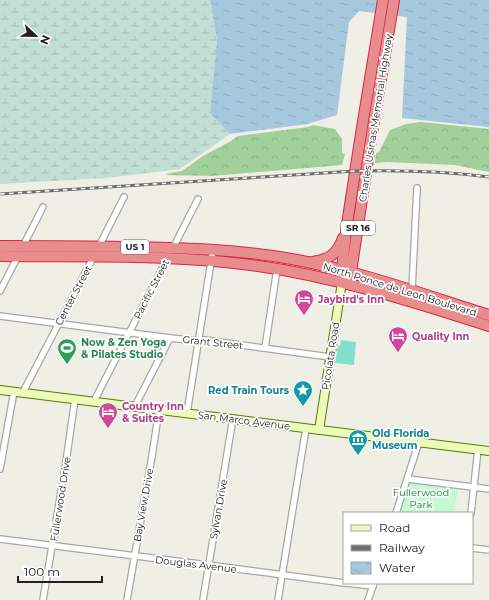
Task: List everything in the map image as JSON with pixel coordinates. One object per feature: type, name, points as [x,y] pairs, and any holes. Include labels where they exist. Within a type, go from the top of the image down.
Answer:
[{"type":"highway","name":"Charles Usinas Memorial Highway","points":[[347,271],[348,221],[383,0]]},
{"type":"highway","name":"Charles Usinas Memorial Highway","points":[[347,271],[394,0]]},
{"type":"highway","points":[[311,263],[323,260],[335,254],[341,243],[348,221]]},
{"type":"highway","name":"North Ponce de Leon Boulevard","points":[[0,246],[213,249],[261,254],[347,271],[489,315]]},
{"type":"highway","name":"North Ponce de Leon Boulevard","points":[[0,256],[168,258],[249,264],[342,282],[400,298],[489,326]]},
{"type":"highway","points":[[342,282],[347,271]]},
{"type":"main road","name":"Picolata Road","points":[[319,430],[342,282]]},
{"type":"main road","name":"San Marco Avenue","points":[[0,390],[489,450]]},
{"type":"street","points":[[412,290],[417,188]]},
{"type":"street","name":"Center Street","points":[[23,392],[124,197]]},
{"type":"street","name":"Pacific Street","points":[[94,401],[198,199]]},
{"type":"street","points":[[0,291],[43,207]]},
{"type":"street","points":[[187,413],[213,249]]},
{"type":"street","points":[[265,348],[277,269]]},
{"type":"street","name":"Grant Street","points":[[0,316],[170,338],[198,341],[205,340],[330,357]]},
{"type":"street","points":[[135,406],[170,338]]},
{"type":"street","points":[[0,469],[14,391]]},
{"type":"street","name":"Fullerwood Drive","points":[[43,600],[75,399]]},
{"type":"street","name":"Bay View Drive","points":[[127,600],[159,410]]},
{"type":"street","name":"Sylvan Drive","points":[[202,600],[233,418]]},
{"type":"street","points":[[278,600],[306,428]]},
{"type":"street","points":[[396,512],[419,442]]},
{"type":"street","points":[[471,512],[478,449]]},
{"type":"street","points":[[408,479],[489,488]]},
{"type":"street","name":"Douglas Avenue","points":[[0,539],[343,583]]},
{"type":"street","points":[[473,548],[489,550]]},
{"type":"street","name":"Douglas Avenue","points":[[359,584],[373,585]]},
{"type":"street","points":[[368,600],[373,585]]},
{"type":"green space","points":[[0,0],[210,0],[217,40],[210,113],[230,134],[180,169],[106,178],[0,184]]},
{"type":"green space","points":[[421,122],[489,129],[489,172],[455,165],[388,162],[375,163],[376,153],[379,152],[390,130],[406,124]]},
{"type":"green space","points":[[313,125],[335,129],[342,139],[342,153],[345,154],[342,165],[211,176],[165,175],[182,171],[203,156],[238,136],[308,127]]},
{"type":"green space","name":"Fullerwood Park","points":[[410,482],[458,487],[455,512],[400,511]]},
{"type":"shaded area","points":[[341,340],[356,342],[354,365],[335,363],[338,346],[340,346]]},
{"type":"water","points":[[210,0],[489,0],[489,127],[402,118],[407,17],[359,11],[349,22],[337,115],[307,124],[230,134],[210,113],[217,40]]},
{"type":"railway","points":[[0,194],[355,171],[422,171],[489,177]]},
{"type":"place","name":"Jaybird's Inn","points":[[304,316]]},
{"type":"place","name":"Quality Inn","points":[[398,353]]},
{"type":"place","name":"Now & Zen Yoga & Pilates Studio","points":[[67,365]]},
{"type":"place","name":"Red Train Tours","points":[[303,407]]},
{"type":"place","name":"Country Inn & Suites","points":[[108,429]]},
{"type":"place","name":"Old Florida Museum","points":[[358,456]]}]
